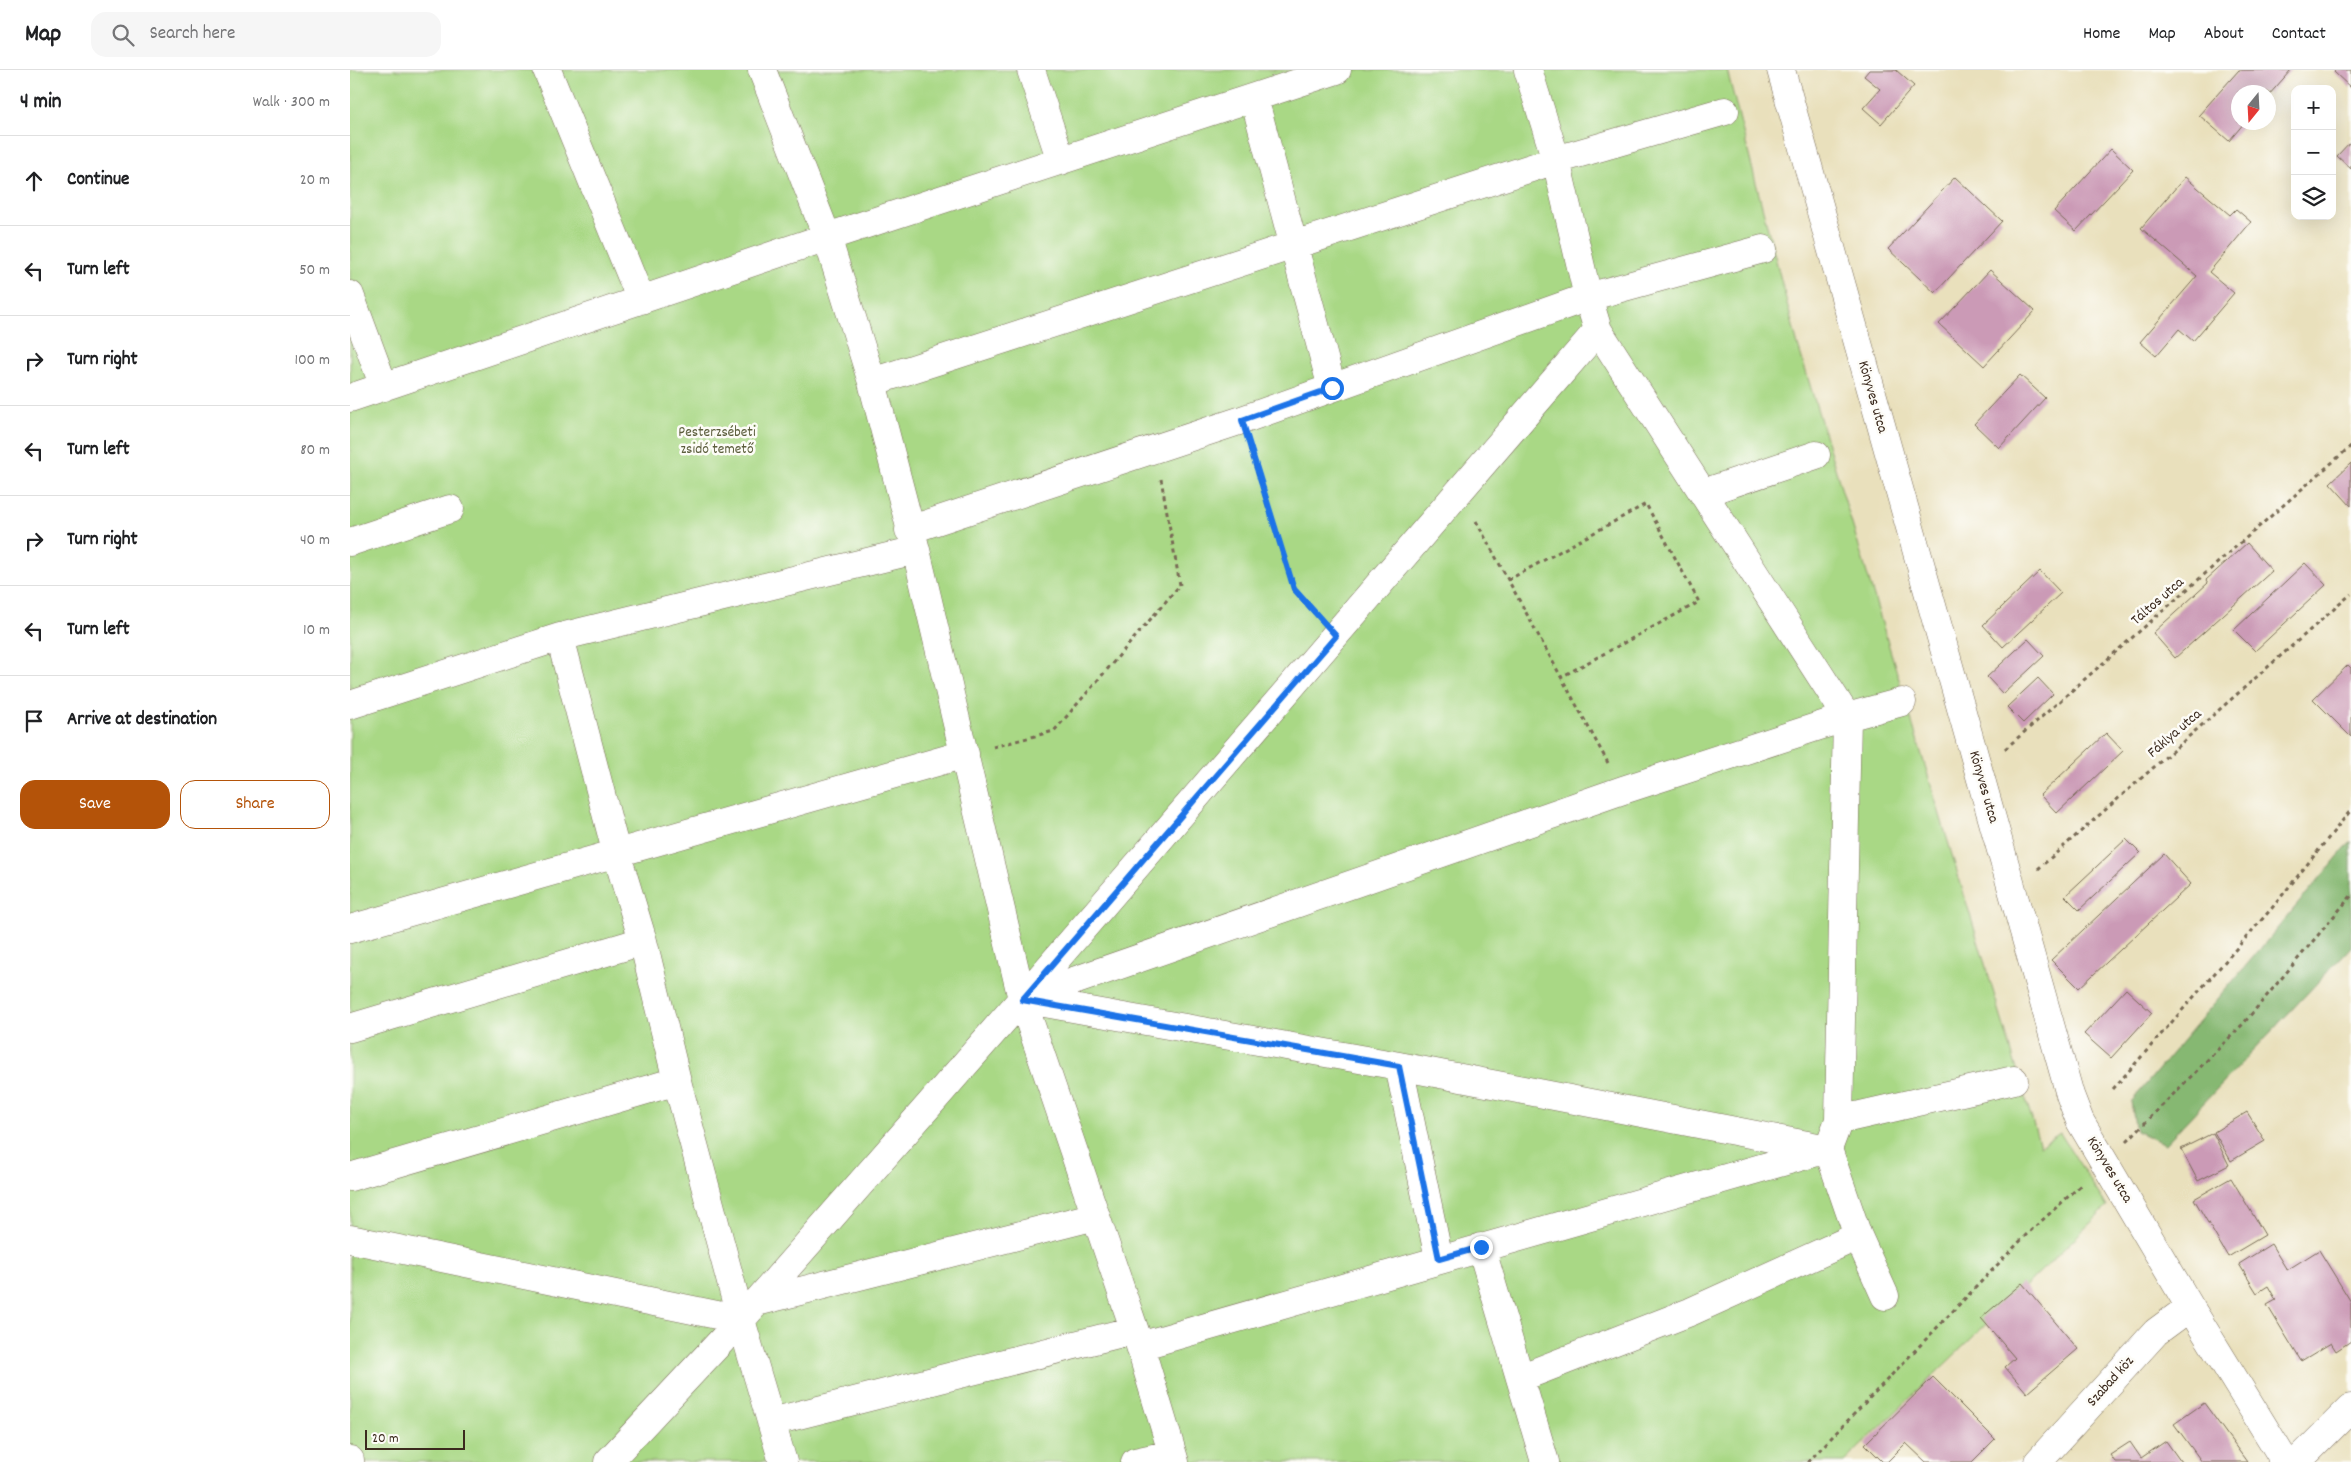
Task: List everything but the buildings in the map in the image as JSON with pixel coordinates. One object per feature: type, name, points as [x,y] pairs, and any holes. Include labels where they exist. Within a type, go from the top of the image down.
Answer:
[{"type":"street","points":[[547,70],[641,300]]},
{"type":"street","points":[[762,70],[827,237],[872,382],[965,754],[1022,1000],[1137,1338],[1174,1458],[1135,1462]]},
{"type":"street","points":[[1031,70],[1062,161]]},
{"type":"street","points":[[350,398],[827,237],[1254,98],[1308,75],[1337,70]]},
{"type":"street","points":[[1528,70],[1556,160],[1588,297],[1598,330],[1847,716],[1840,1120],[1828,1149],[1858,1236],[1885,1296]]},
{"type":"street","name":"Könyves utca","points":[[1781,70],[2070,1095],[2080,1121],[2190,1307],[2281,1455],[2282,1462]]},
{"type":"street","points":[[1254,98],[1332,388]]},
{"type":"street","points":[[872,382],[1556,160],[1725,111]]},
{"type":"street","points":[[350,705],[560,637],[913,540],[1156,448],[1242,420],[1588,297],[1763,249]]},
{"type":"street","points":[[350,296],[384,386]]},
{"type":"street","points":[[608,1462],[749,1311],[1022,1000],[1598,330]]},
{"type":"street","points":[[1703,492],[1816,455]]},
{"type":"street","points":[[350,542],[450,509]]},
{"type":"street","points":[[560,637],[617,855],[643,941],[677,1080],[749,1311],[771,1422],[783,1462]]},
{"type":"street","points":[[1022,1000],[1622,790],[1847,716],[1902,702]]},
{"type":"street","points":[[350,930],[965,754]]},
{"type":"street","points":[[350,1028],[643,941]]},
{"type":"street","points":[[1022,1000],[1399,1066],[1828,1149]]},
{"type":"street","points":[[1399,1066],[1439,1259]]},
{"type":"street","points":[[350,1177],[677,1080]]},
{"type":"street","points":[[1840,1120],[2014,1080]]},
{"type":"street","points":[[771,1422],[1137,1338],[1439,1259],[1828,1149]]},
{"type":"street","points":[[350,1240],[749,1311],[1096,1216]]},
{"type":"street","points":[[1520,1378],[1690,1312],[1858,1236]]},
{"type":"street","points":[[1481,1247],[1545,1462]]},
{"type":"street","name":"Szabad köz","points":[[2038,1462],[2156,1332],[2190,1307]]},
{"type":"street","points":[[2297,1462],[2351,1408]]},
{"type":"path","points":[[1242,420],[1294,589],[1336,636]]},
{"type":"path","name":"Táltos utca","points":[[1978,773],[2351,446]]},
{"type":"path","points":[[965,754],[1054,731],[1180,586],[1156,448]]},
{"type":"path","points":[[1460,492],[1622,790]]},
{"type":"path","points":[[1508,580],[1646,504],[1699,602],[1561,677]]},
{"type":"path","name":"Fáklya utca","points":[[2014,891],[2351,594]]},
{"type":"path","points":[[2113,1089],[2272,908],[2351,810]]},
{"type":"path","points":[[1808,1462],[2026,1235],[2105,1163],[2243,1024],[2351,896]]},
{"type":"green space","name":"Pesterzsébeti zsidó temető","points":[[350,70],[1727,70],[1797,342],[2040,1146],[2060,1133],[2107,1207],[1844,1462],[350,1462]]},
{"type":"green space","points":[[2351,841],[2351,947],[2165,1144],[2136,1131],[2131,1102]]},
{"type":"route","points":[[1332,388],[1242,420],[1294,589],[1336,636],[1022,1000],[1399,1066],[1439,1259],[1481,1247]]}]
